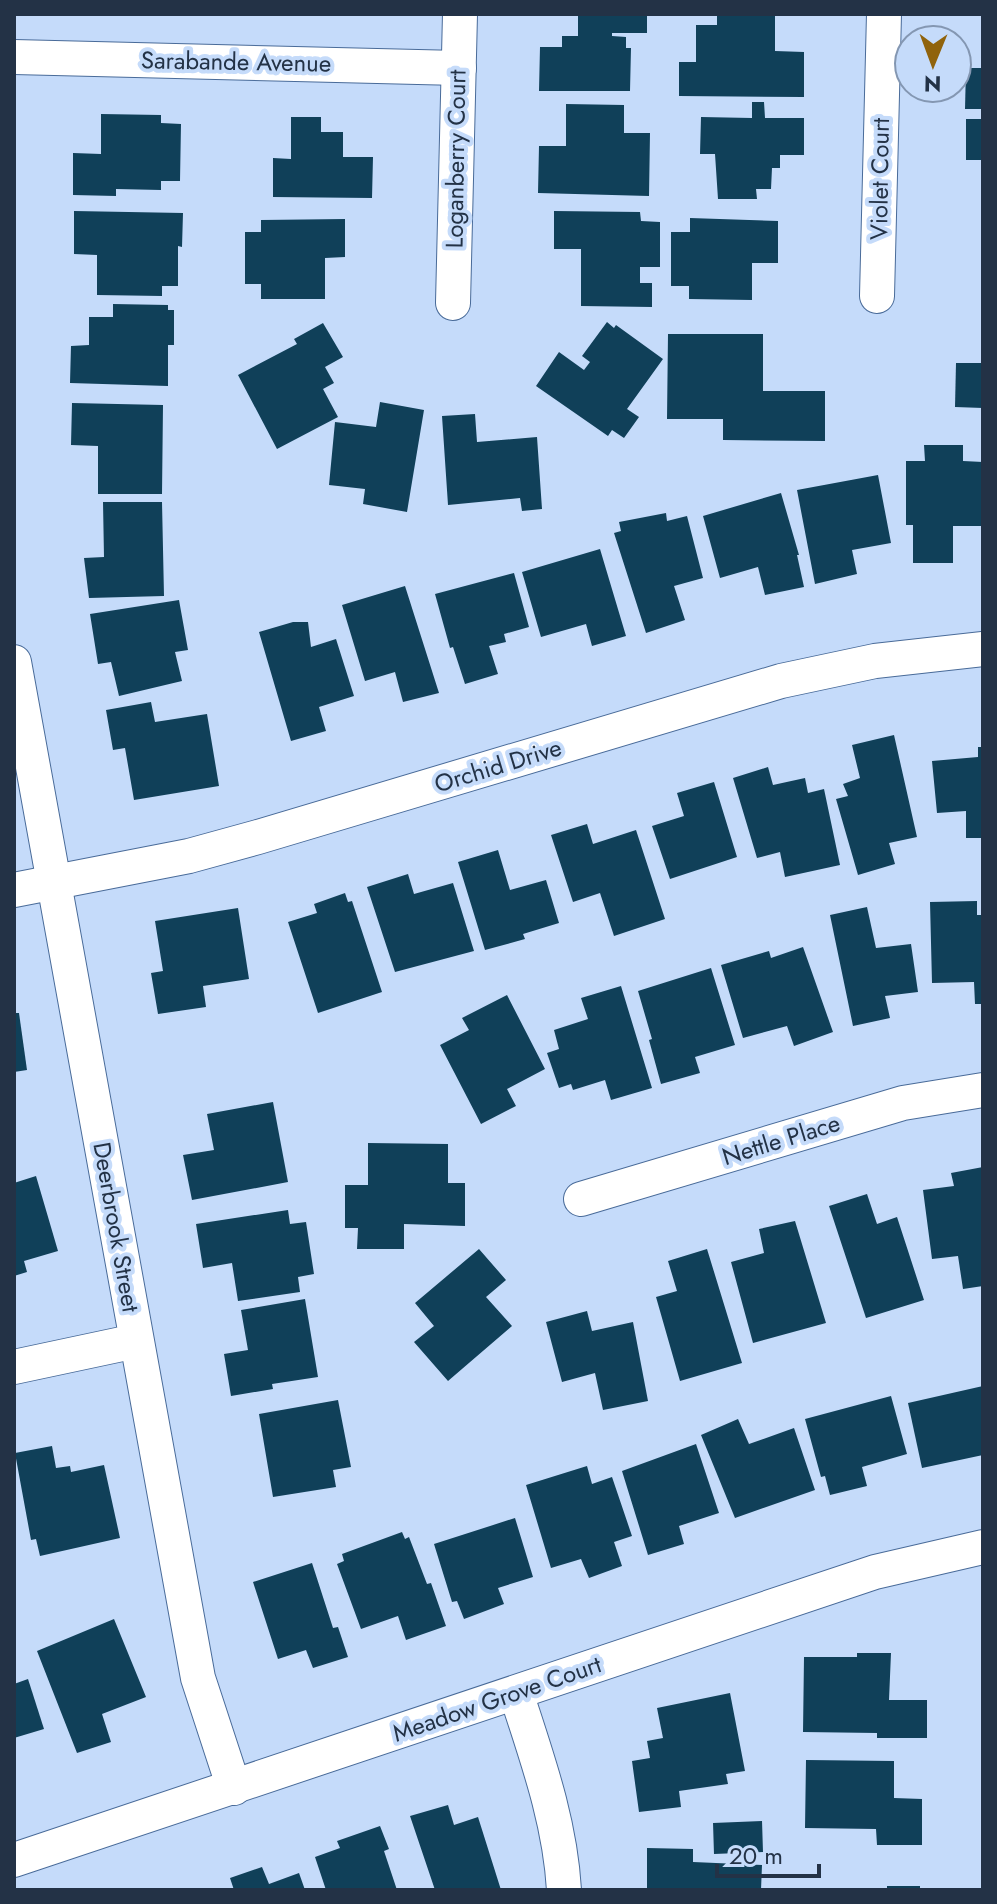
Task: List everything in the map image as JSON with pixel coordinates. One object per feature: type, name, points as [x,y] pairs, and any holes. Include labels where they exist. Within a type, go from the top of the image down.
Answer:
[{"type":"street","name":"Loganberry Court","points":[[453,303],[460,14]]},
{"type":"street","name":"Violet Court","points":[[877,296],[884,14]]},
{"type":"street","name":"Sarabande Avenue","points":[[14,57],[459,68]]},
{"type":"street","name":"Orchid Drive","points":[[14,890],[189,856],[781,681],[875,661],[983,649]]},
{"type":"street","name":"Deerbrook Street","points":[[14,662],[198,1678],[234,1788]]},
{"type":"street","name":"Nettle Place","points":[[581,1199],[903,1103],[983,1090]]},
{"type":"street","points":[[14,1367],[136,1341]]},
{"type":"street","name":"Meadow Grove Court","points":[[14,1860],[875,1572],[983,1547]]},
{"type":"street","points":[[516,1693],[551,1798],[563,1863],[564,1890]]},
{"type":"building","points":[[578,14],[647,14],[647,33],[612,33],[612,36],[626,37],[626,48],[631,48],[630,91],[539,91],[540,47],[562,47],[562,36],[578,36]]},
{"type":"building","points":[[717,14],[775,14],[775,51],[804,52],[804,97],[679,96],[679,62],[696,62],[696,25],[717,25]]},
{"type":"building","points":[[973,68],[983,68],[983,109],[965,109],[965,104],[973,104]]},
{"type":"building","points":[[752,102],[764,102],[765,118],[804,118],[804,155],[780,155],[780,168],[772,168],[771,189],[756,189],[757,199],[718,199],[715,154],[700,154],[701,117],[752,118]]},
{"type":"building","points":[[566,104],[624,105],[624,133],[650,133],[649,196],[538,193],[539,146],[566,146]]},
{"type":"building","points":[[101,114],[161,115],[161,123],[181,124],[180,181],[161,181],[161,190],[116,189],[116,196],[73,195],[73,153],[101,154]]},
{"type":"building","points":[[291,117],[321,117],[321,132],[343,132],[343,157],[373,157],[372,198],[273,197],[273,158],[291,159]]},
{"type":"building","points":[[966,119],[983,119],[983,160],[966,160]]},
{"type":"building","points":[[74,211],[183,213],[182,247],[178,246],[178,286],[162,286],[162,296],[97,295],[97,255],[74,254]]},
{"type":"building","points":[[554,211],[640,212],[641,221],[660,222],[660,267],[640,267],[640,283],[652,283],[652,307],[581,306],[581,249],[554,249]]},
{"type":"building","points":[[690,218],[778,221],[778,263],[752,263],[752,300],[689,299],[689,286],[671,286],[671,232],[690,232]]},
{"type":"building","points":[[345,219],[345,257],[325,258],[325,299],[261,299],[261,284],[245,284],[245,232],[261,232],[261,220]]},
{"type":"building","points":[[113,304],[168,305],[168,310],[174,310],[174,345],[168,345],[168,386],[70,383],[71,346],[89,345],[89,317],[113,317]]},
{"type":"building","points":[[607,322],[614,328],[616,325],[663,359],[627,409],[639,417],[624,438],[612,430],[608,436],[536,386],[559,352],[584,370],[590,362],[582,356]]},
{"type":"building","points":[[323,323],[343,357],[325,367],[334,383],[323,389],[338,417],[277,449],[238,375],[297,344],[294,339]]},
{"type":"building","points":[[668,334],[763,334],[763,391],[825,391],[825,441],[723,440],[723,419],[667,419]]},
{"type":"building","points":[[956,363],[983,363],[983,408],[955,407]]},
{"type":"building","points":[[380,402],[424,410],[407,512],[363,504],[365,489],[329,485],[335,422],[376,427]]},
{"type":"building","points":[[72,403],[163,405],[162,494],[98,494],[98,446],[71,445]]},
{"type":"building","points":[[475,414],[477,442],[537,437],[542,509],[522,511],[520,498],[448,505],[442,416]]},
{"type":"building","points":[[924,445],[963,445],[963,461],[983,462],[983,526],[953,526],[953,563],[913,563],[913,525],[906,525],[906,461],[925,461]]},
{"type":"building","points":[[878,475],[891,543],[852,550],[857,574],[815,584],[797,490]]},
{"type":"building","points":[[781,493],[799,555],[804,587],[765,595],[758,567],[720,578],[703,516]]},
{"type":"building","points":[[103,502],[162,502],[164,596],[89,598],[84,558],[104,557]]},
{"type":"building","points":[[666,513],[667,521],[687,516],[703,578],[674,586],[685,620],[646,633],[614,533],[621,531],[619,522]]},
{"type":"building","points":[[600,549],[626,636],[592,646],[586,624],[541,637],[522,572]]},
{"type":"building","points":[[514,573],[529,627],[504,634],[506,642],[489,646],[498,674],[465,684],[453,647],[450,648],[435,594]]},
{"type":"building","points":[[405,586],[439,693],[403,702],[395,672],[365,681],[342,605]]},
{"type":"building","points":[[179,600],[188,650],[175,652],[182,681],[119,696],[111,662],[98,664],[90,614]]},
{"type":"building","points":[[293,622],[308,622],[311,647],[336,639],[354,696],[319,707],[326,731],[291,741],[259,632]]},
{"type":"building","points":[[151,702],[155,722],[207,714],[219,786],[134,800],[125,748],[113,750],[106,710]]},
{"type":"building","points":[[894,735],[917,837],[889,843],[895,864],[858,875],[836,799],[848,796],[843,784],[860,778],[852,745]]},
{"type":"building","points":[[978,747],[983,747],[983,838],[966,838],[966,811],[937,813],[932,761],[978,757]]},
{"type":"building","points":[[768,767],[773,785],[805,778],[808,793],[824,789],[840,865],[785,877],[780,852],[757,858],[733,778]]},
{"type":"building","points":[[714,782],[737,857],[670,879],[652,826],[684,816],[677,793]]},
{"type":"building","points":[[587,824],[593,844],[636,830],[665,919],[614,936],[600,893],[573,902],[551,835]]},
{"type":"building","points":[[498,850],[510,890],[546,880],[559,923],[523,934],[525,939],[485,950],[458,862]]},
{"type":"building","points":[[408,874],[414,894],[453,883],[474,951],[395,972],[367,887]]},
{"type":"building","points":[[345,893],[348,902],[352,901],[382,992],[318,1013],[288,922],[317,913],[314,904]]},
{"type":"building","points":[[977,901],[977,915],[983,915],[983,1004],[975,1004],[974,982],[932,983],[930,902]]},
{"type":"building","points":[[867,907],[876,948],[911,944],[918,992],[885,996],[890,1018],[853,1026],[830,915]]},
{"type":"building","points":[[238,908],[249,979],[203,986],[206,1007],[158,1014],[151,973],[163,971],[155,921]]},
{"type":"building","points":[[803,947],[833,1032],[794,1046],[787,1026],[743,1038],[721,965],[769,951],[771,958]]},
{"type":"building","points":[[711,968],[735,1045],[695,1057],[700,1073],[661,1084],[638,991]]},
{"type":"building","points":[[621,986],[652,1088],[611,1100],[605,1080],[573,1090],[571,1084],[559,1088],[547,1053],[559,1049],[554,1030],[588,1019],[581,998]]},
{"type":"building","points":[[507,995],[545,1069],[507,1089],[516,1106],[481,1124],[440,1045],[469,1030],[462,1018]]},
{"type":"building","points":[[14,1013],[19,1013],[27,1070],[14,1072]]},
{"type":"building","points":[[273,1102],[288,1182],[192,1200],[183,1155],[214,1150],[207,1114]]},
{"type":"building","points":[[368,1143],[448,1144],[448,1183],[465,1183],[465,1226],[404,1224],[404,1249],[357,1249],[358,1228],[345,1228],[345,1185],[368,1185]]},
{"type":"building","points":[[983,1167],[983,1286],[963,1289],[958,1256],[932,1259],[923,1190],[954,1186],[951,1173]]},
{"type":"building","points":[[36,1176],[58,1251],[24,1261],[27,1272],[14,1276],[14,1183]]},
{"type":"building","points":[[867,1194],[877,1224],[897,1217],[924,1300],[866,1318],[829,1206]]},
{"type":"building","points":[[288,1210],[290,1224],[306,1222],[314,1274],[298,1277],[300,1292],[238,1301],[232,1263],[203,1268],[196,1224]]},
{"type":"building","points":[[795,1221],[826,1323],[753,1343],[731,1262],[764,1253],[759,1229]]},
{"type":"building","points":[[479,1249],[506,1280],[486,1297],[512,1326],[448,1381],[414,1342],[434,1326],[415,1303]]},
{"type":"building","points":[[707,1249],[742,1363],[680,1381],[656,1297],[677,1291],[668,1261]]},
{"type":"building","points":[[305,1299],[318,1377],[272,1384],[273,1389],[231,1396],[224,1354],[248,1350],[241,1310]]},
{"type":"building","points":[[587,1311],[592,1331],[633,1322],[648,1401],[603,1410],[595,1373],[562,1382],[546,1322]]},
{"type":"building","points":[[983,1386],[983,1455],[922,1468],[908,1403]]},
{"type":"building","points":[[891,1396],[907,1454],[862,1467],[867,1486],[830,1495],[825,1476],[821,1477],[805,1419]]},
{"type":"building","points":[[338,1400],[351,1467],[333,1470],[336,1487],[273,1497],[259,1414]]},
{"type":"building","points":[[738,1419],[749,1444],[794,1428],[815,1490],[735,1518],[701,1435]]},
{"type":"building","points":[[696,1444],[719,1513],[679,1526],[684,1544],[648,1555],[622,1471]]},
{"type":"building","points":[[52,1446],[56,1468],[70,1466],[71,1472],[104,1465],[120,1538],[40,1556],[36,1539],[31,1540],[15,1453]]},
{"type":"building","points":[[587,1466],[592,1484],[612,1477],[632,1536],[614,1542],[622,1566],[589,1578],[581,1559],[551,1568],[526,1485]]},
{"type":"building","points":[[515,1518],[533,1577],[498,1588],[504,1604],[464,1619],[457,1601],[452,1602],[434,1544]]},
{"type":"building","points":[[402,1532],[405,1539],[409,1537],[427,1584],[431,1583],[446,1626],[406,1640],[398,1616],[361,1629],[337,1564],[344,1561],[342,1554]]},
{"type":"building","points":[[312,1563],[333,1628],[338,1627],[348,1657],[313,1668],[306,1650],[278,1659],[253,1582]]},
{"type":"building","points":[[114,1619],[146,1697],[102,1714],[111,1742],[77,1753],[37,1651]]},
{"type":"building","points":[[857,1653],[891,1653],[889,1700],[927,1700],[927,1738],[877,1738],[877,1733],[803,1732],[804,1657],[857,1657]]},
{"type":"building","points":[[28,1679],[44,1729],[14,1738],[14,1684]]},
{"type":"building","points":[[730,1693],[745,1771],[726,1774],[728,1784],[679,1791],[681,1807],[639,1812],[632,1761],[650,1758],[647,1741],[663,1738],[657,1708]]},
{"type":"building","points":[[806,1760],[894,1761],[894,1798],[922,1799],[922,1845],[877,1845],[876,1829],[805,1828]]},
{"type":"building","points":[[448,1805],[454,1825],[478,1817],[501,1890],[435,1890],[410,1816]]},
{"type":"building","points":[[762,1821],[763,1852],[714,1854],[713,1823]]},
{"type":"building","points":[[380,1826],[389,1849],[384,1851],[397,1890],[326,1890],[315,1857],[340,1848],[337,1841]]},
{"type":"building","points":[[647,1848],[693,1849],[693,1862],[762,1865],[761,1890],[647,1890]]},
{"type":"building","points":[[262,1867],[269,1884],[299,1873],[305,1890],[234,1890],[230,1878]]},
{"type":"building","points":[[887,1886],[920,1886],[920,1890],[887,1890]]}]
